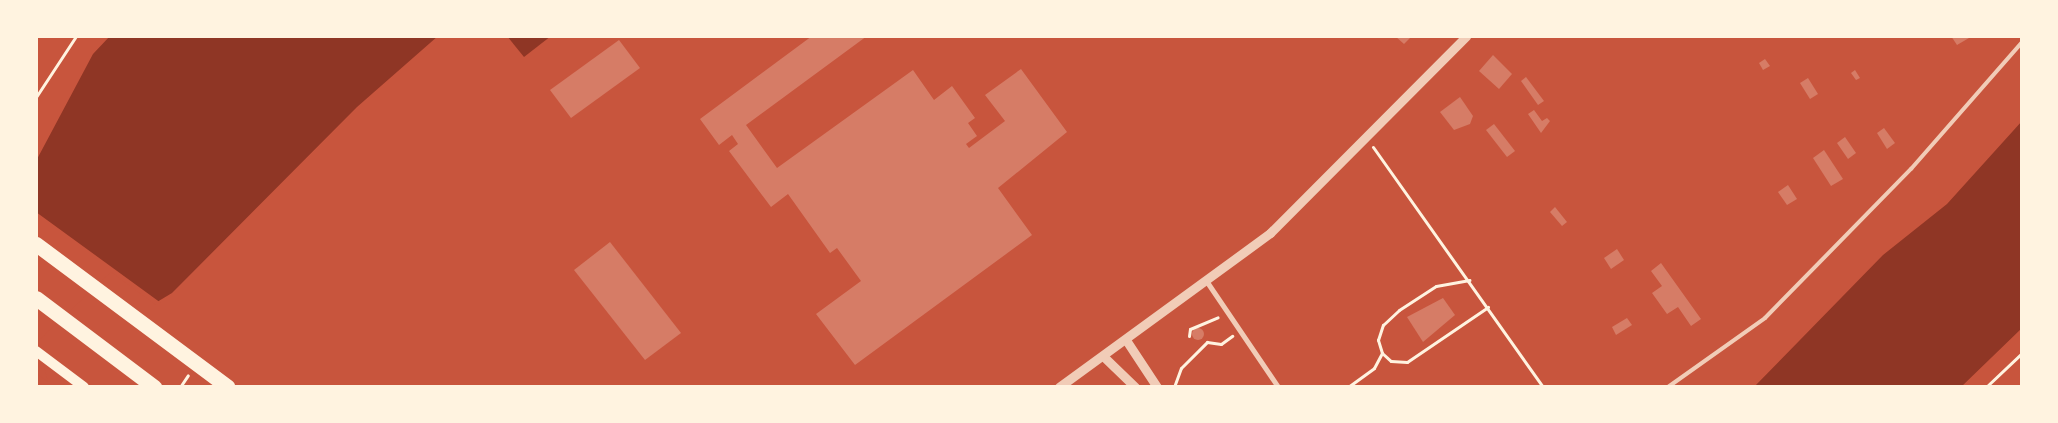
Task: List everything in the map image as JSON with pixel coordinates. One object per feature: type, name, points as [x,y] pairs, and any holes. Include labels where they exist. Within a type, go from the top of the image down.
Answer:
[{"type":"highway","points":[[36,244],[228,387]]},
{"type":"highway","points":[[36,298],[154,387]]},
{"type":"main road","points":[[36,351],[84,387]]},
{"type":"street","points":[[1059,387],[1207,282],[1292,214],[1466,36]]},
{"type":"street","points":[[1207,282],[1278,387]]},
{"type":"street","points":[[1126,340],[1157,387]]},
{"type":"street","points":[[1103,356],[1134,387]]},
{"type":"lane","points":[[1668,387],[1765,318],[1911,169],[2022,42]]},
{"type":"path","points":[[36,97],[76,36]]},
{"type":"path","points":[[1366,140],[1389,163],[1543,387]]},
{"type":"path","points":[[1469,280],[1436,286],[1399,310],[1383,325],[1378,340],[1382,353],[1391,360],[1407,362],[1488,307]]},
{"type":"path","points":[[1189,336],[1190,330],[1226,312]]},
{"type":"path","points":[[1174,387],[1181,368],[1207,342],[1221,344],[1239,331]]},
{"type":"path","points":[[1348,387],[1374,368],[1382,353]]},
{"type":"path","points":[[1986,387],[2022,353]]},
{"type":"shaded area","points":[[110,36],[438,36],[357,107],[172,293],[157,302],[111,269],[36,341],[36,161],[93,54]]},
{"type":"shaded area","points":[[507,36],[551,36],[524,57]]},
{"type":"shaded area","points":[[2022,121],[2022,328],[1961,387],[1754,387],[1883,255],[1947,204]]},
{"type":"pier","points":[[36,212],[161,303],[156,305],[111,272],[36,343]]},
{"type":"pier","points":[[36,344],[39,346],[48,382],[36,373]]},
{"type":"building","points":[[812,36],[867,36],[746,125],[777,168],[913,70],[934,100],[952,86],[975,118],[968,123],[977,136],[966,144],[969,148],[1005,121],[985,95],[1021,69],[1067,132],[998,188],[1032,235],[855,365],[816,314],[861,281],[837,248],[830,253],[788,194],[771,207],[729,151],[738,144],[732,135],[719,145],[700,119]]},
{"type":"building","points":[[1395,36],[1412,36],[1404,44]]},
{"type":"building","points":[[1951,36],[1968,36],[1969,38],[1957,45]]},
{"type":"building","points":[[619,40],[640,68],[571,118],[550,90]]},
{"type":"building","points":[[1493,55],[1512,74],[1499,89],[1479,71]]},
{"type":"building","points":[[1765,59],[1770,66],[1763,70],[1759,63]]},
{"type":"building","points":[[1855,70],[1860,78],[1856,80],[1851,73]]},
{"type":"building","points":[[1526,77],[1544,101],[1538,105],[1521,81]]},
{"type":"building","points":[[1808,78],[1818,94],[1810,99],[1800,83]]},
{"type":"building","points":[[1460,97],[1473,116],[1470,124],[1454,130],[1440,112]]},
{"type":"building","points":[[1534,110],[1542,121],[1547,118],[1550,121],[1541,133],[1528,114]]},
{"type":"building","points":[[1494,124],[1515,151],[1507,157],[1486,130]]},
{"type":"building","points":[[1884,128],[1895,143],[1887,149],[1877,133]]},
{"type":"building","points":[[1845,137],[1856,153],[1848,159],[1837,143]]},
{"type":"building","points":[[1824,150],[1843,179],[1831,186],[1813,158]]},
{"type":"building","points":[[1788,185],[1797,199],[1787,205],[1778,192]]},
{"type":"building","points":[[1555,207],[1567,222],[1562,226],[1550,212]]},
{"type":"building","points":[[610,242],[681,333],[645,360],[574,270]]},
{"type":"building","points":[[1617,249],[1624,260],[1611,269],[1604,258]]},
{"type":"building","points":[[1661,263],[1701,319],[1691,326],[1678,307],[1667,314],[1652,293],[1662,286],[1651,271]]},
{"type":"building","points":[[1443,298],[1455,315],[1423,342],[1407,317]]},
{"type":"building","points":[[1627,318],[1632,325],[1616,335],[1612,327]]},
{"type":"building","points":[[1198,328],[1204,334],[1198,340],[1192,334]]}]
